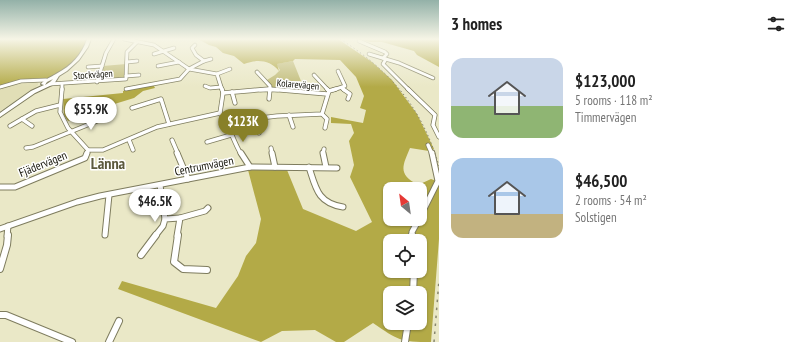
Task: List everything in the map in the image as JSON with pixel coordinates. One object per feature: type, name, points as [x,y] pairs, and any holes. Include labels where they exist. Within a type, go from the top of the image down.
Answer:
[{"type":"street","points":[[0,115],[33,92],[50,83],[76,61],[80,55]]},
{"type":"street","points":[[97,82],[105,55]]},
{"type":"street","name":"Stockvägen","points":[[50,83],[97,82],[126,79],[127,55]]},
{"type":"street","points":[[169,55],[189,68],[217,74],[230,69]]},
{"type":"street","points":[[198,55],[204,61]]},
{"type":"street","points":[[373,55],[413,68],[433,78]]},
{"type":"street","points":[[386,55],[383,64],[435,115],[433,126],[439,137]]},
{"type":"street","points":[[126,89],[144,84],[180,79],[189,68],[210,59]]},
{"type":"street","name":"Stockvägen","points":[[127,62],[137,61]]},
{"type":"street","points":[[158,66],[179,62]]},
{"type":"street","points":[[88,67],[102,66]]},
{"type":"street","points":[[257,72],[270,86],[269,89]]},
{"type":"street","points":[[338,72],[344,82],[345,86],[342,88],[350,94],[348,99]]},
{"type":"street","points":[[217,74],[223,93],[220,113],[227,122],[236,146],[250,167]]},
{"type":"street","name":"Stockvägen","points":[[126,76],[139,75]]},
{"type":"street","points":[[314,75],[328,92],[322,114]]},
{"type":"street","points":[[0,87],[21,81],[36,80],[50,83]]},
{"type":"street","points":[[50,83],[60,105],[60,112],[71,131],[88,150],[103,150],[169,124],[220,113]]},
{"type":"street","points":[[205,86],[210,88],[221,87]]},
{"type":"street","name":"Kolarevägen","points":[[223,93],[269,89],[328,92],[342,88]]},
{"type":"street","name":"Kolarevägen","points":[[269,89],[269,99]]},
{"type":"street","points":[[232,92],[235,103]]},
{"type":"street","points":[[132,108],[161,99],[169,124]]},
{"type":"street","points":[[10,126],[36,110],[60,105]]},
{"type":"street","points":[[227,122],[289,115],[322,114],[327,119],[327,125],[325,128]]},
{"type":"street","points":[[289,115],[292,127]]},
{"type":"street","points":[[26,148],[33,147],[107,117]]},
{"type":"street","points":[[22,119],[32,126]]},
{"type":"street","points":[[253,119],[259,133]]},
{"type":"street","points":[[207,142],[231,135]]},
{"type":"street","points":[[129,140],[133,150]]},
{"type":"street","points":[[172,140],[188,179]]},
{"type":"street","points":[[427,202],[429,193],[438,180],[432,154],[428,145]]},
{"type":"street","points":[[271,148],[275,167]]},
{"type":"street","points":[[324,149],[323,155],[326,167]]},
{"type":"street","name":"Fjädervägen","points":[[0,187],[15,187],[85,158],[88,150]]},
{"type":"street","name":"Centrumvägen","points":[[0,229],[77,202],[250,167],[337,168]]},
{"type":"street","points":[[309,167],[322,201],[334,206],[343,207]]},
{"type":"street","points":[[141,255],[163,226],[165,219],[160,185]]},
{"type":"street","points":[[105,235],[109,195]]},
{"type":"street","points":[[165,219],[180,218],[205,211],[208,208]]},
{"type":"street","points":[[180,218],[174,262],[183,269],[207,270]]},
{"type":"street","points":[[0,269],[7,245],[8,226]]},
{"type":"street","points":[[0,315],[6,315],[72,342]]},
{"type":"street","points":[[109,342],[119,321]]},
{"type":"street","points":[[405,342],[407,330]]},
{"type":"shaded area","points":[[0,55],[79,55],[71,64],[53,77],[46,79],[27,79],[0,86]]},
{"type":"shaded area","points":[[230,55],[362,55],[392,80],[417,114],[434,149],[429,151],[410,148],[405,160],[404,170],[407,177],[414,182],[383,182],[383,226],[427,226],[427,182],[424,182],[431,179],[439,182],[439,239],[431,342],[400,339],[384,330],[427,330],[427,286],[383,286],[383,330],[373,323],[344,342],[336,342],[315,330],[282,331],[261,342],[118,289],[122,281],[216,308],[238,276],[246,256],[256,243],[261,219],[248,170],[287,170],[303,209],[356,231],[372,222],[350,177],[354,165],[349,141],[354,133],[351,124],[331,123],[331,117],[363,123],[366,110],[360,108],[364,96],[356,77],[340,60],[295,59],[293,61],[277,64],[279,71],[272,65],[258,61],[244,64],[234,56]]},
{"type":"shaded area","points":[[417,55],[439,55],[439,67]]},
{"type":"shaded area","points":[[293,61],[301,81],[292,81],[279,84],[279,90],[272,89],[267,80],[280,70],[276,64]]},
{"type":"shaded area","points":[[126,64],[125,78],[98,81],[103,66]]},
{"type":"shaded area","points":[[35,81],[38,85],[34,89],[0,111],[0,88]]},
{"type":"shaded area","points":[[153,84],[155,88],[143,91],[134,98],[95,110],[68,121],[64,115],[63,99],[123,93],[123,91]]},
{"type":"railway","points":[[363,55],[389,78],[414,109],[424,126],[439,166]]},
{"type":"railway","points":[[434,342],[439,280]]},
{"type":"district","name":"Länna","points":[[108,163]]}]
